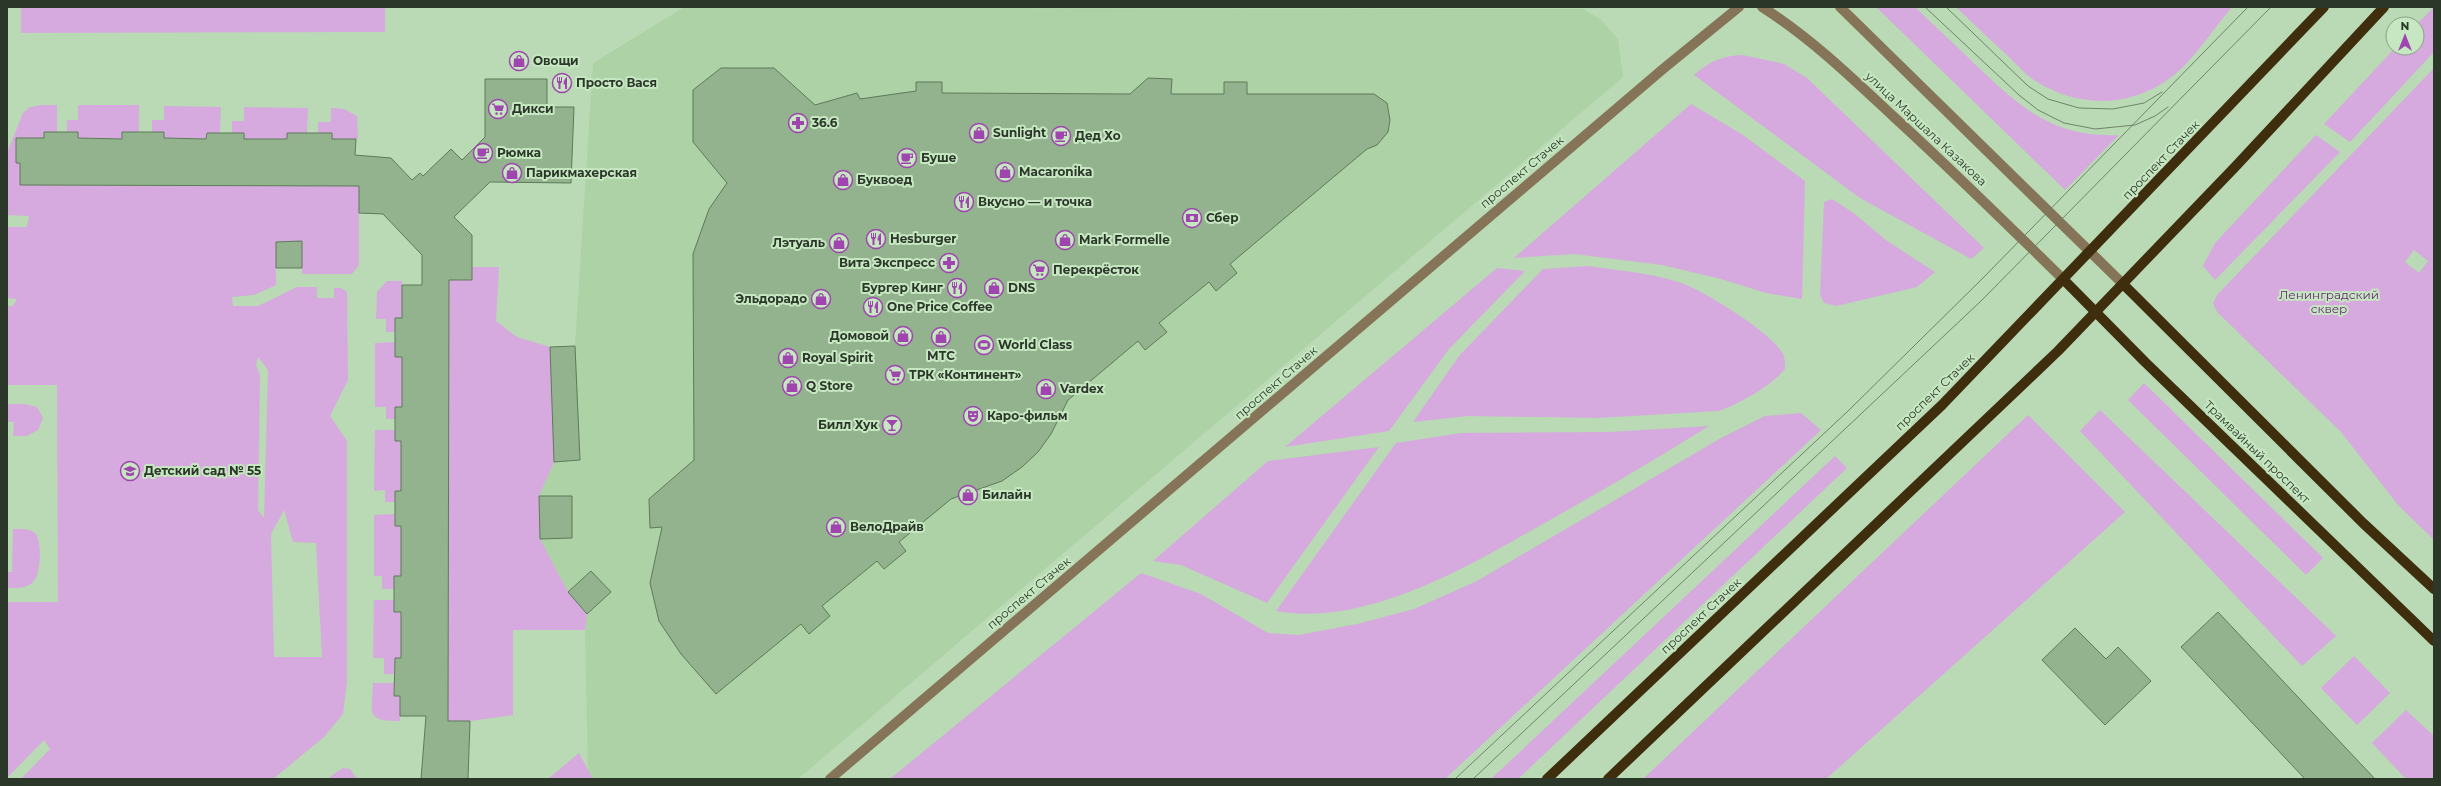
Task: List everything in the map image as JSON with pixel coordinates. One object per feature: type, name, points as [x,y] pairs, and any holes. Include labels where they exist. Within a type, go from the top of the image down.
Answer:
[{"type":"main road","name":"проспект Стачек","points":[[1547,779],[1936,410],[2092,251],[2324,7]]},
{"type":"main road","points":[[1608,779],[1935,470],[2096,312],[2384,7]]},
{"type":"main road","name":"Трамвайный проспект","points":[[2064,280],[2434,640]]},
{"type":"main road","name":"Трамвайный проспект","points":[[2123,284],[2363,523],[2434,589]]},
{"type":"street","name":"проспект Стачек","points":[[830,779],[1651,79],[1739,7]]},
{"type":"street","name":"улица Маршала Казакова","points":[[1762,7],[1785,21],[1832,60],[1955,173],[2064,280]]},
{"type":"street","name":"улица Маршала Казакова","points":[[1840,7],[2092,251]]},
{"type":"street","name":"Трамвайный проспект","points":[[2092,251],[2123,284]]},
{"type":"shaded area","points":[[683,8],[1583,9],[1600,19],[1618,39],[1623,77],[798,779],[593,779],[588,772],[585,630],[587,614],[568,592],[540,539],[539,496],[554,462],[550,347],[575,346],[593,63]]},
{"type":"green space","points":[[21,7],[385,7],[385,32],[21,33]]},
{"type":"green space","points":[[1876,7],[1915,7],[1995,83],[2025,108],[2041,118],[2076,132],[2096,135],[2119,135],[2065,190]]},
{"type":"green space","points":[[1956,7],[2232,7],[2189,61],[2166,81],[2148,91],[2129,98],[2110,101],[2071,97],[2052,90],[2034,80]]},
{"type":"green space","points":[[2434,7],[2434,52],[2350,142],[2324,124],[2388,56],[2425,56],[2425,16]]},
{"type":"green space","points":[[1743,55],[1784,64],[1807,78],[1984,248],[1971,259],[1860,198],[1694,75],[1705,66],[1717,60]]},
{"type":"green space","name":"Ленинградский сквер","points":[[2434,68],[2434,540],[2398,505],[2341,432],[2217,312],[2213,303],[2217,295]],"holes":[[[2414,250],[2428,261],[2419,273],[2405,262]]]},
{"type":"green space","points":[[1691,104],[1743,135],[1805,181],[1802,299],[1766,293],[1721,279],[1662,265],[1574,254],[1514,258]]},
{"type":"green space","points":[[57,105],[57,132],[45,132],[44,138],[16,163],[20,163],[20,185],[359,186],[359,265],[352,274],[302,274],[302,241],[276,242],[276,285],[254,295],[232,297],[233,306],[258,306],[297,287],[317,287],[317,298],[334,298],[334,288],[341,288],[347,292],[348,380],[330,416],[347,441],[347,682],[343,714],[324,737],[273,779],[21,779],[50,749],[44,740],[7,778],[7,602],[58,602],[57,385],[7,385],[7,306],[13,306],[17,299],[7,298],[7,227],[27,227],[29,216],[7,215],[7,153],[23,113],[30,107]],"holes":[[[258,357],[268,370],[264,518],[258,510],[260,375],[256,365]],[[284,510],[293,542],[316,543],[322,657],[274,657],[271,534]]]},
{"type":"green space","points":[[78,105],[139,105],[139,132],[122,132],[122,139],[78,138],[78,132],[67,132],[67,120],[78,120]]},
{"type":"green space","points":[[164,106],[221,107],[220,133],[207,133],[206,139],[164,138],[152,132],[152,120],[164,120]]},
{"type":"green space","points":[[244,107],[308,108],[307,133],[287,133],[287,139],[244,139],[244,133],[232,133],[232,121],[244,121]]},
{"type":"green space","points":[[331,108],[344,109],[357,116],[358,139],[332,139],[331,133],[318,133],[318,122],[331,122]]},
{"type":"green space","points":[[2316,135],[2340,152],[2215,280],[2203,266],[2215,243]]},
{"type":"green space","points":[[1832,199],[1855,214],[1887,241],[1935,272],[1917,287],[1836,306],[1824,303],[1820,295],[1824,202]]},
{"type":"green space","points":[[1589,266],[1673,280],[1708,296],[1738,314],[1777,345],[1785,359],[1785,369],[1754,394],[1718,411],[1598,418],[1468,416],[1413,422],[1459,356],[1543,269]]},
{"type":"green space","points":[[472,267],[499,267],[496,321],[517,337],[550,347],[554,462],[539,496],[540,539],[568,592],[587,614],[585,630],[513,630],[513,715],[470,721],[448,721],[449,280]]},
{"type":"green space","points":[[1497,268],[1525,271],[1449,349],[1389,431],[1285,447]]},
{"type":"green space","points":[[387,281],[402,281],[402,318],[395,319],[395,332],[386,332],[386,319],[376,319],[377,292]]},
{"type":"green space","points":[[395,342],[395,357],[402,357],[402,407],[395,407],[395,419],[386,419],[386,407],[375,407],[375,343]]},
{"type":"green space","points":[[2144,383],[2323,558],[2306,575],[2128,400]]},
{"type":"green space","points":[[7,404],[25,404],[37,407],[43,418],[38,430],[27,436],[13,436],[14,422],[7,422]]},
{"type":"green space","points":[[2100,410],[2336,636],[2302,666],[2080,431]]},
{"type":"green space","points":[[1801,413],[1821,430],[1445,779],[890,779],[1141,573],[1201,594],[1268,633],[1299,635],[1357,624],[1414,609],[1477,581],[1721,438],[1765,416]]},
{"type":"green space","points":[[2028,415],[2125,512],[1826,779],[1643,779]]},
{"type":"green space","points":[[1709,426],[1630,474],[1520,537],[1453,573],[1418,588],[1383,601],[1347,610],[1311,614],[1276,611],[1396,443],[1461,433],[1608,432]]},
{"type":"green space","points":[[375,430],[395,430],[401,441],[401,491],[395,491],[395,502],[385,502],[385,490],[374,491]]},
{"type":"green space","points":[[1379,447],[1267,603],[1181,565],[1153,561],[1268,461]]},
{"type":"green space","points":[[1835,456],[1847,468],[1518,779],[1491,779]]},
{"type":"green space","points":[[395,514],[401,526],[401,576],[394,576],[394,589],[382,589],[382,576],[374,576],[374,515]]},
{"type":"green space","points":[[13,529],[24,529],[34,532],[37,536],[40,549],[36,578],[27,586],[21,588],[7,588],[7,572],[12,572]]},
{"type":"green space","points":[[374,600],[394,600],[394,611],[401,612],[401,658],[395,658],[394,674],[384,674],[384,658],[373,658]]},
{"type":"green space","points":[[2354,656],[2390,693],[2357,725],[2321,688]]},
{"type":"green space","points":[[373,683],[394,683],[394,696],[400,696],[400,721],[381,719],[373,714]]},
{"type":"green space","points":[[2406,710],[2434,736],[2434,779],[2406,779],[2372,743]]},
{"type":"green space","points":[[579,753],[593,779],[548,779]]},
{"type":"green space","points":[[343,768],[350,769],[357,779],[327,779]]},
{"type":"building","name":"ТРК «Континент»","points":[[721,68],[774,68],[815,105],[857,93],[860,99],[916,91],[916,82],[942,82],[942,93],[1130,94],[1148,78],[1172,79],[1171,94],[1224,94],[1224,82],[1247,82],[1247,94],[1374,94],[1387,103],[1390,120],[1388,132],[1377,145],[1367,149],[1230,264],[1237,273],[1216,291],[1209,282],[1159,323],[1167,332],[1145,350],[1138,341],[1068,400],[1051,434],[1038,452],[1022,467],[1002,481],[951,499],[899,542],[906,551],[884,569],[877,561],[822,606],[830,616],[809,634],[801,624],[716,694],[681,654],[659,621],[650,583],[662,527],[650,528],[649,499],[694,460],[693,254],[709,209],[727,183],[693,142],[693,90]]},
{"type":"building","points":[[485,79],[547,79],[547,107],[574,107],[571,183],[490,182],[454,217],[472,235],[472,280],[449,280],[448,721],[470,721],[468,779],[421,779],[426,716],[400,716],[400,696],[394,696],[395,658],[401,658],[401,612],[394,612],[394,576],[401,576],[401,526],[395,526],[395,491],[401,491],[401,441],[395,441],[395,407],[402,407],[402,357],[395,357],[395,318],[402,318],[402,285],[422,285],[422,255],[383,214],[359,213],[359,186],[20,185],[20,163],[16,163],[16,138],[44,138],[44,132],[78,132],[78,138],[122,139],[122,132],[164,132],[164,138],[206,139],[207,133],[244,133],[244,139],[287,139],[287,133],[332,133],[332,139],[356,139],[355,155],[391,158],[412,180],[420,173],[423,176],[451,149],[462,160],[485,137]]},
{"type":"building","points":[[302,241],[302,268],[276,268],[276,242]]},
{"type":"building","points":[[575,346],[580,460],[554,462],[550,347]]},
{"type":"building","points":[[539,496],[572,496],[572,538],[540,539]]},
{"type":"building","points":[[591,571],[611,592],[587,614],[568,592]]},
{"type":"building","points":[[2218,612],[2375,779],[2305,779],[2181,647]]},
{"type":"building","points":[[2075,628],[2106,659],[2118,647],[2151,681],[2105,725],[2042,660]]},
{"type":"tram line","points":[[1925,7],[2019,95],[2038,110],[2064,123],[2095,129],[2135,125],[2155,116],[2168,107]]},
{"type":"tram line","points":[[1946,7],[2028,86],[2048,99],[2079,108],[2113,109],[2144,103],[2162,92]]},
{"type":"tram line","points":[[1455,779],[1848,411],[1983,278],[2248,7]]},
{"type":"tram line","points":[[1473,779],[1981,301],[2271,7]]},
{"type":"place","name":"Овощи","points":[[519,61]]},
{"type":"place","name":"Просто Вася","points":[[562,83]]},
{"type":"place","name":"Дикси","points":[[498,109]]},
{"type":"place","name":"36.6","points":[[798,123]]},
{"type":"place","name":"Sunlight","points":[[979,133]]},
{"type":"place","name":"Дед Хо","points":[[1061,136]]},
{"type":"place","name":"Рюмка","points":[[483,153]]},
{"type":"place","name":"Буше","points":[[907,158]]},
{"type":"place","name":"Macaronika","points":[[1005,172]]},
{"type":"place","name":"Парикмахерская","points":[[512,173]]},
{"type":"place","name":"Буквоед","points":[[843,180]]},
{"type":"place","name":"Вкусно — и точка","points":[[964,202]]},
{"type":"place","name":"Сбер","points":[[1192,218]]},
{"type":"place","name":"Hesburger","points":[[876,239]]},
{"type":"place","name":"Mark Formelle","points":[[1065,240]]},
{"type":"place","name":"Лэтуаль","points":[[839,243]]},
{"type":"place","name":"Вита Экспресс","points":[[949,263]]},
{"type":"place","name":"Перекрёсток","points":[[1039,270]]},
{"type":"place","name":"Бургер Кинг","points":[[957,288]]},
{"type":"place","name":"DNS","points":[[994,288]]},
{"type":"place","name":"Эльдорадо","points":[[821,299]]},
{"type":"place","name":"One Price Coffee","points":[[873,307]]},
{"type":"place","name":"Домовой","points":[[903,336]]},
{"type":"place","name":"МТС","points":[[941,337]]},
{"type":"place","name":"World Class","points":[[984,345]]},
{"type":"place","name":"Royal Spirit","points":[[788,358]]},
{"type":"place","name":"ТРК «Континент»","points":[[895,375]]},
{"type":"place","name":"Q Store","points":[[792,386]]},
{"type":"place","name":"Vardex","points":[[1046,389]]},
{"type":"place","name":"Каро-фильм","points":[[973,416]]},
{"type":"place","name":"Билл Хук","points":[[892,425]]},
{"type":"place","name":"Детский сад № 55","points":[[130,471]]},
{"type":"place","name":"Билайн","points":[[968,495]]},
{"type":"place","name":"ВелоДрайв","points":[[836,527]]}]
